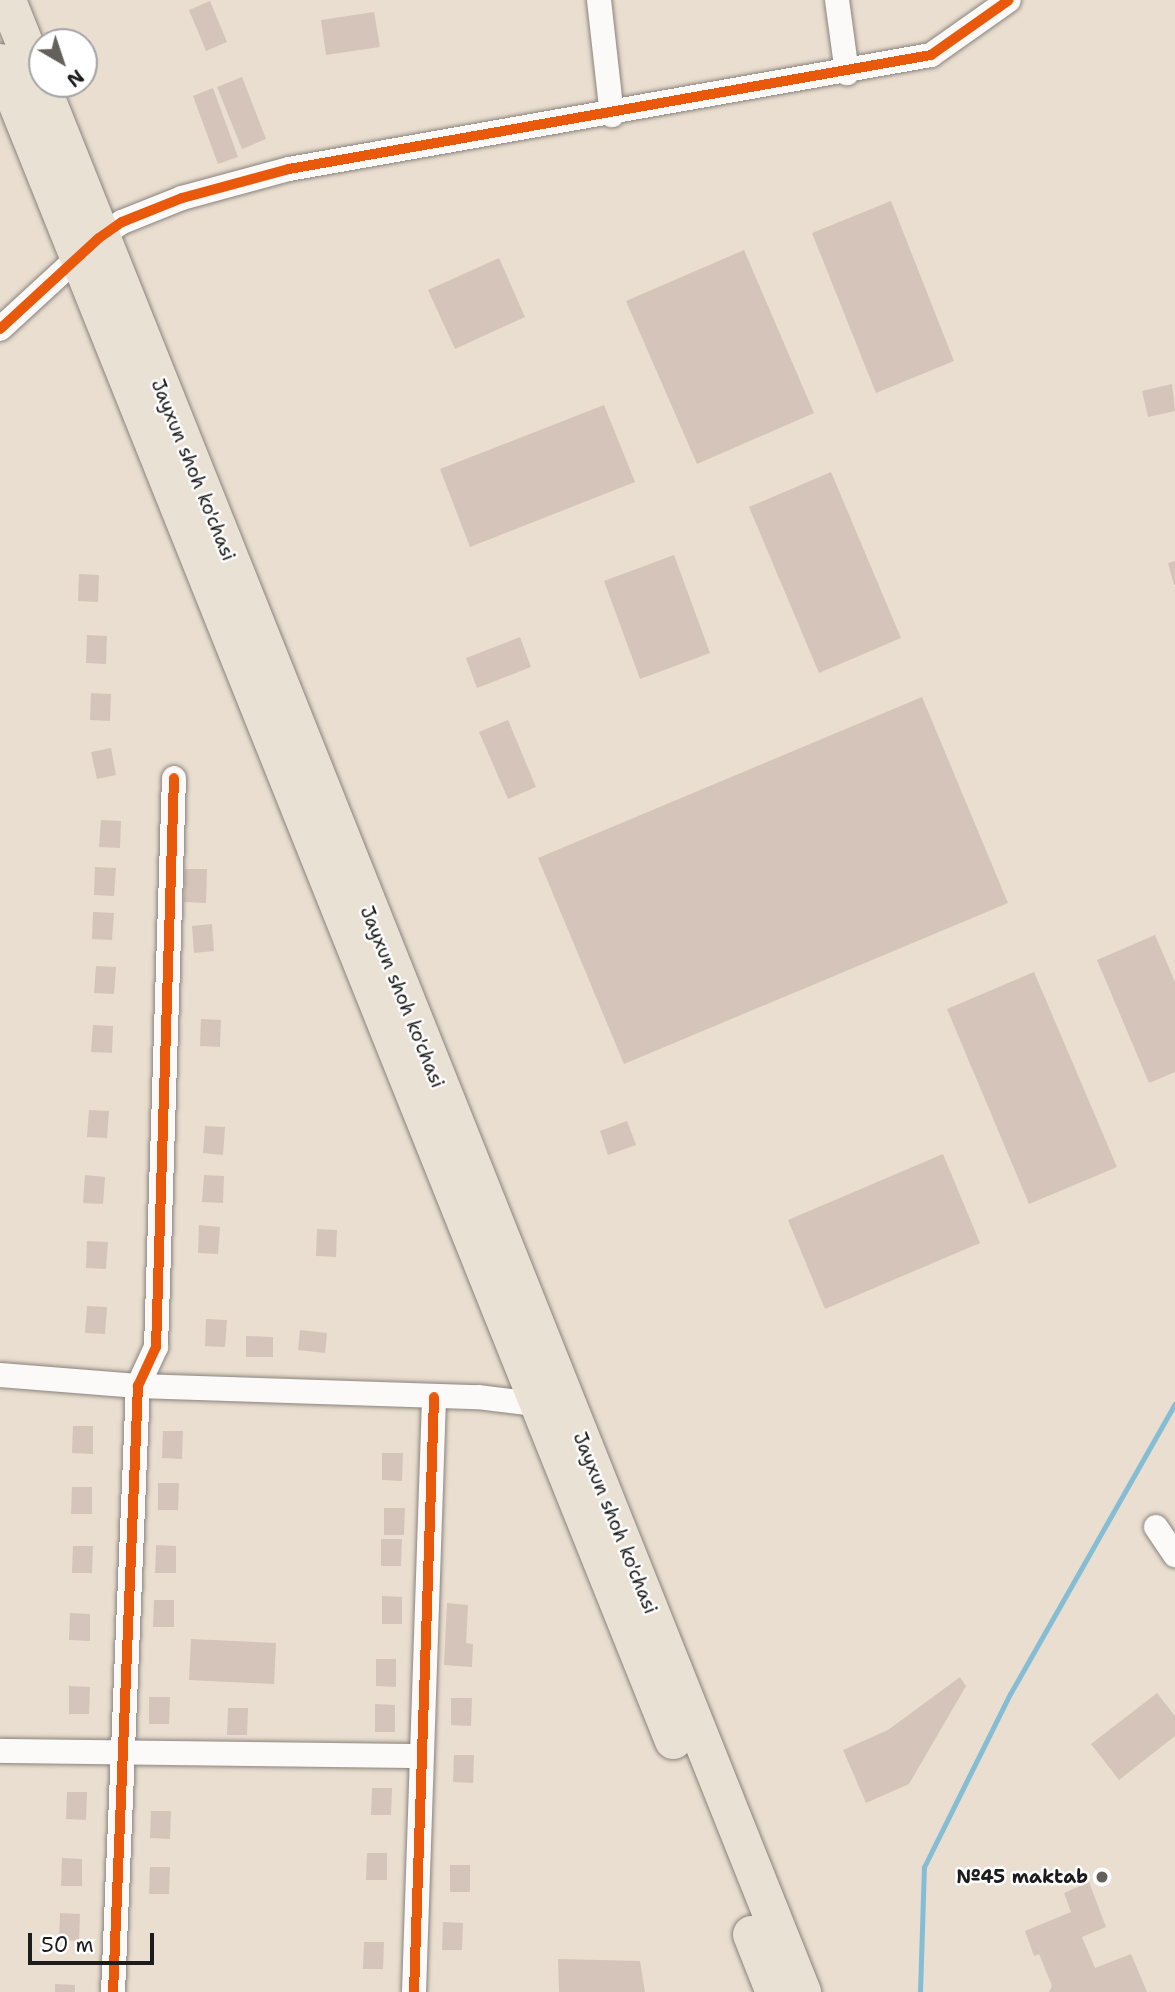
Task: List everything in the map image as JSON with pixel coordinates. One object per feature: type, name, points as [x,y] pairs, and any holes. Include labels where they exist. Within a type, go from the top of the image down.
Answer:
[{"type":"highway","name":"Jayxun shoh ko'chasi","points":[[7,0],[90,249],[536,1404],[774,1992]]},
{"type":"highway","name":"Jayxun shoh ko'chasi","points":[[0,62],[90,249],[802,1992]]},
{"type":"street","points":[[599,0],[612,115]]},
{"type":"street","points":[[837,0],[847,73]]},
{"type":"street","points":[[0,329],[122,222],[182,198],[289,169],[847,73],[931,54],[1009,0]]},
{"type":"street","points":[[113,1992],[138,1387],[156,1347],[174,778]]},
{"type":"street","points":[[0,1375],[138,1387],[434,1397],[536,1404]]},
{"type":"street","points":[[414,1992],[419,1756],[434,1397]]},
{"type":"street","points":[[1156,1527],[1175,1555]]},
{"type":"street","points":[[0,1751],[419,1756]]},
{"type":"building","points":[[210,1],[227,42],[206,51],[189,10]]},
{"type":"building","points":[[374,12],[380,47],[326,55],[321,20]]},
{"type":"building","points":[[242,77],[266,139],[242,149],[217,87]]},
{"type":"building","points":[[213,88],[238,157],[218,164],[193,96]]},
{"type":"building","points":[[891,201],[954,361],[876,393],[812,233]]},
{"type":"building","points":[[744,250],[814,413],[697,464],[626,301]]},
{"type":"building","points":[[499,258],[525,317],[455,349],[428,290]]},
{"type":"building","points":[[1172,384],[1175,411],[1148,417],[1142,391]]},
{"type":"building","points":[[604,405],[635,482],[470,547],[440,469]]},
{"type":"building","points":[[831,472],[901,638],[819,673],[749,507]]},
{"type":"building","points":[[674,555],[710,653],[640,679],[604,581]]},
{"type":"building","points":[[1175,561],[1175,585],[1174,585],[1168,563]]},
{"type":"building","points":[[79,574],[99,575],[98,602],[78,601]]},
{"type":"building","points":[[87,635],[107,636],[106,664],[86,663]]},
{"type":"building","points":[[520,637],[531,667],[477,688],[466,658]]},
{"type":"building","points":[[91,693],[111,694],[110,721],[90,720]]},
{"type":"building","points":[[922,697],[1008,903],[624,1064],[538,858]]},
{"type":"building","points":[[508,720],[536,787],[508,799],[479,732]]},
{"type":"building","points":[[111,748],[116,775],[97,779],[91,752]]},
{"type":"building","points":[[101,820],[121,821],[120,848],[99,847]]},
{"type":"building","points":[[95,867],[116,868],[114,896],[94,895]]},
{"type":"building","points":[[185,869],[207,869],[206,903],[184,902]]},
{"type":"building","points":[[93,912],[114,913],[112,940],[92,939]]},
{"type":"building","points":[[212,924],[214,951],[194,953],[192,926]]},
{"type":"building","points":[[1155,935],[1175,982],[1175,1072],[1149,1083],[1097,960]]},
{"type":"building","points":[[96,966],[116,967],[114,994],[94,993]]},
{"type":"building","points":[[1034,972],[1117,1167],[1029,1204],[947,1009]]},
{"type":"building","points":[[201,1019],[221,1020],[220,1047],[200,1046]]},
{"type":"building","points":[[93,1025],[113,1026],[112,1053],[91,1052]]},
{"type":"building","points":[[89,1110],[109,1111],[107,1138],[87,1137]]},
{"type":"building","points":[[627,1121],[636,1145],[608,1155],[600,1131]]},
{"type":"building","points":[[205,1126],[225,1127],[223,1155],[203,1153]]},
{"type":"building","points":[[943,1154],[980,1243],[825,1309],[788,1220]]},
{"type":"building","points":[[85,1175],[105,1177],[103,1204],[83,1203]]},
{"type":"building","points":[[204,1175],[224,1176],[223,1203],[202,1202]]},
{"type":"building","points":[[199,1225],[220,1227],[218,1254],[198,1253]]},
{"type":"building","points":[[317,1229],[337,1230],[336,1257],[316,1256]]},
{"type":"building","points":[[87,1241],[108,1242],[106,1269],[86,1268]]},
{"type":"building","points":[[87,1306],[107,1307],[105,1334],[85,1333]]},
{"type":"building","points":[[206,1319],[227,1320],[225,1347],[205,1346]]},
{"type":"building","points":[[300,1330],[327,1333],[325,1353],[298,1350]]},
{"type":"building","points":[[246,1336],[273,1337],[273,1357],[246,1357]]},
{"type":"building","points":[[73,1426],[93,1426],[93,1454],[72,1453]]},
{"type":"building","points":[[163,1431],[183,1431],[182,1459],[162,1458]]},
{"type":"building","points":[[382,1453],[403,1453],[402,1481],[382,1480]]},
{"type":"building","points":[[158,1483],[179,1483],[178,1510],[158,1510]]},
{"type":"building","points":[[72,1487],[92,1487],[92,1514],[71,1514]]},
{"type":"building","points":[[384,1508],[405,1508],[404,1535],[384,1535]]},
{"type":"building","points":[[381,1539],[402,1539],[401,1566],[381,1566]]},
{"type":"building","points":[[156,1545],[176,1546],[176,1573],[155,1573]]},
{"type":"building","points":[[73,1546],[93,1546],[92,1573],[72,1573]]},
{"type":"building","points":[[382,1596],[402,1597],[402,1624],[382,1624]]},
{"type":"building","points":[[154,1600],[174,1600],[174,1627],[153,1627]]},
{"type":"building","points":[[447,1603],[468,1605],[466,1643],[473,1644],[472,1667],[444,1665]]},
{"type":"building","points":[[70,1613],[90,1614],[90,1641],[69,1640]]},
{"type":"building","points":[[191,1639],[276,1643],[274,1684],[189,1680]]},
{"type":"building","points":[[376,1659],[396,1659],[396,1687],[376,1686]]},
{"type":"building","points":[[960,1677],[966,1686],[909,1784],[866,1803],[843,1750],[888,1730]]},
{"type":"building","points":[[69,1686],[90,1687],[89,1714],[69,1714]]},
{"type":"building","points":[[1157,1693],[1175,1716],[1175,1736],[1119,1780],[1091,1744]]},
{"type":"building","points":[[149,1697],[170,1697],[169,1724],[149,1724]]},
{"type":"building","points":[[451,1698],[472,1698],[471,1726],[451,1725]]},
{"type":"building","points":[[375,1704],[395,1705],[395,1732],[375,1732]]},
{"type":"building","points":[[228,1708],[248,1708],[247,1735],[227,1735]]},
{"type":"building","points":[[454,1755],[474,1755],[473,1783],[453,1782]]},
{"type":"building","points":[[372,1788],[392,1788],[391,1815],[371,1815]]},
{"type":"building","points":[[67,1792],[87,1792],[86,1820],[66,1819]]},
{"type":"building","points":[[151,1811],[171,1811],[170,1839],[150,1838]]},
{"type":"building","points":[[367,1853],[387,1853],[387,1880],[366,1880]]},
{"type":"building","points":[[62,1858],[82,1859],[82,1886],[61,1886]]},
{"type":"building","points":[[450,1865],[470,1865],[470,1892],[450,1892]]},
{"type":"building","points":[[150,1867],[170,1867],[169,1894],[149,1894]]},
{"type":"building","points":[[1089,1882],[1106,1927],[1082,1937],[1095,1968],[1131,1954],[1147,1992],[1049,1992],[1052,1986],[1039,1954],[1034,1956],[1025,1931],[1071,1912],[1064,1893]]},
{"type":"building","points":[[60,1913],[80,1914],[79,1941],[59,1940]]},
{"type":"building","points":[[443,1922],[463,1923],[462,1950],[442,1950]]},
{"type":"building","points":[[364,1942],[384,1942],[383,1969],[363,1969]]},
{"type":"building","points":[[558,1959],[640,1961],[645,1992],[559,1992]]},
{"type":"building","points":[[55,1984],[75,1985],[75,1992],[55,1992]]},
{"type":"waterway","points":[[920,1992],[924,1867],[1010,1694],[1175,1404]]},
{"type":"cycle path","points":[[0,329],[99,238],[122,222],[182,198],[289,169],[931,55],[1009,0]]},
{"type":"cycle path","points":[[113,1992],[138,1386],[156,1347],[174,778]]},
{"type":"cycle path","points":[[414,1992],[434,1397]]},
{"type":"place","name":"№45 maktab","points":[[1102,1877]]}]
